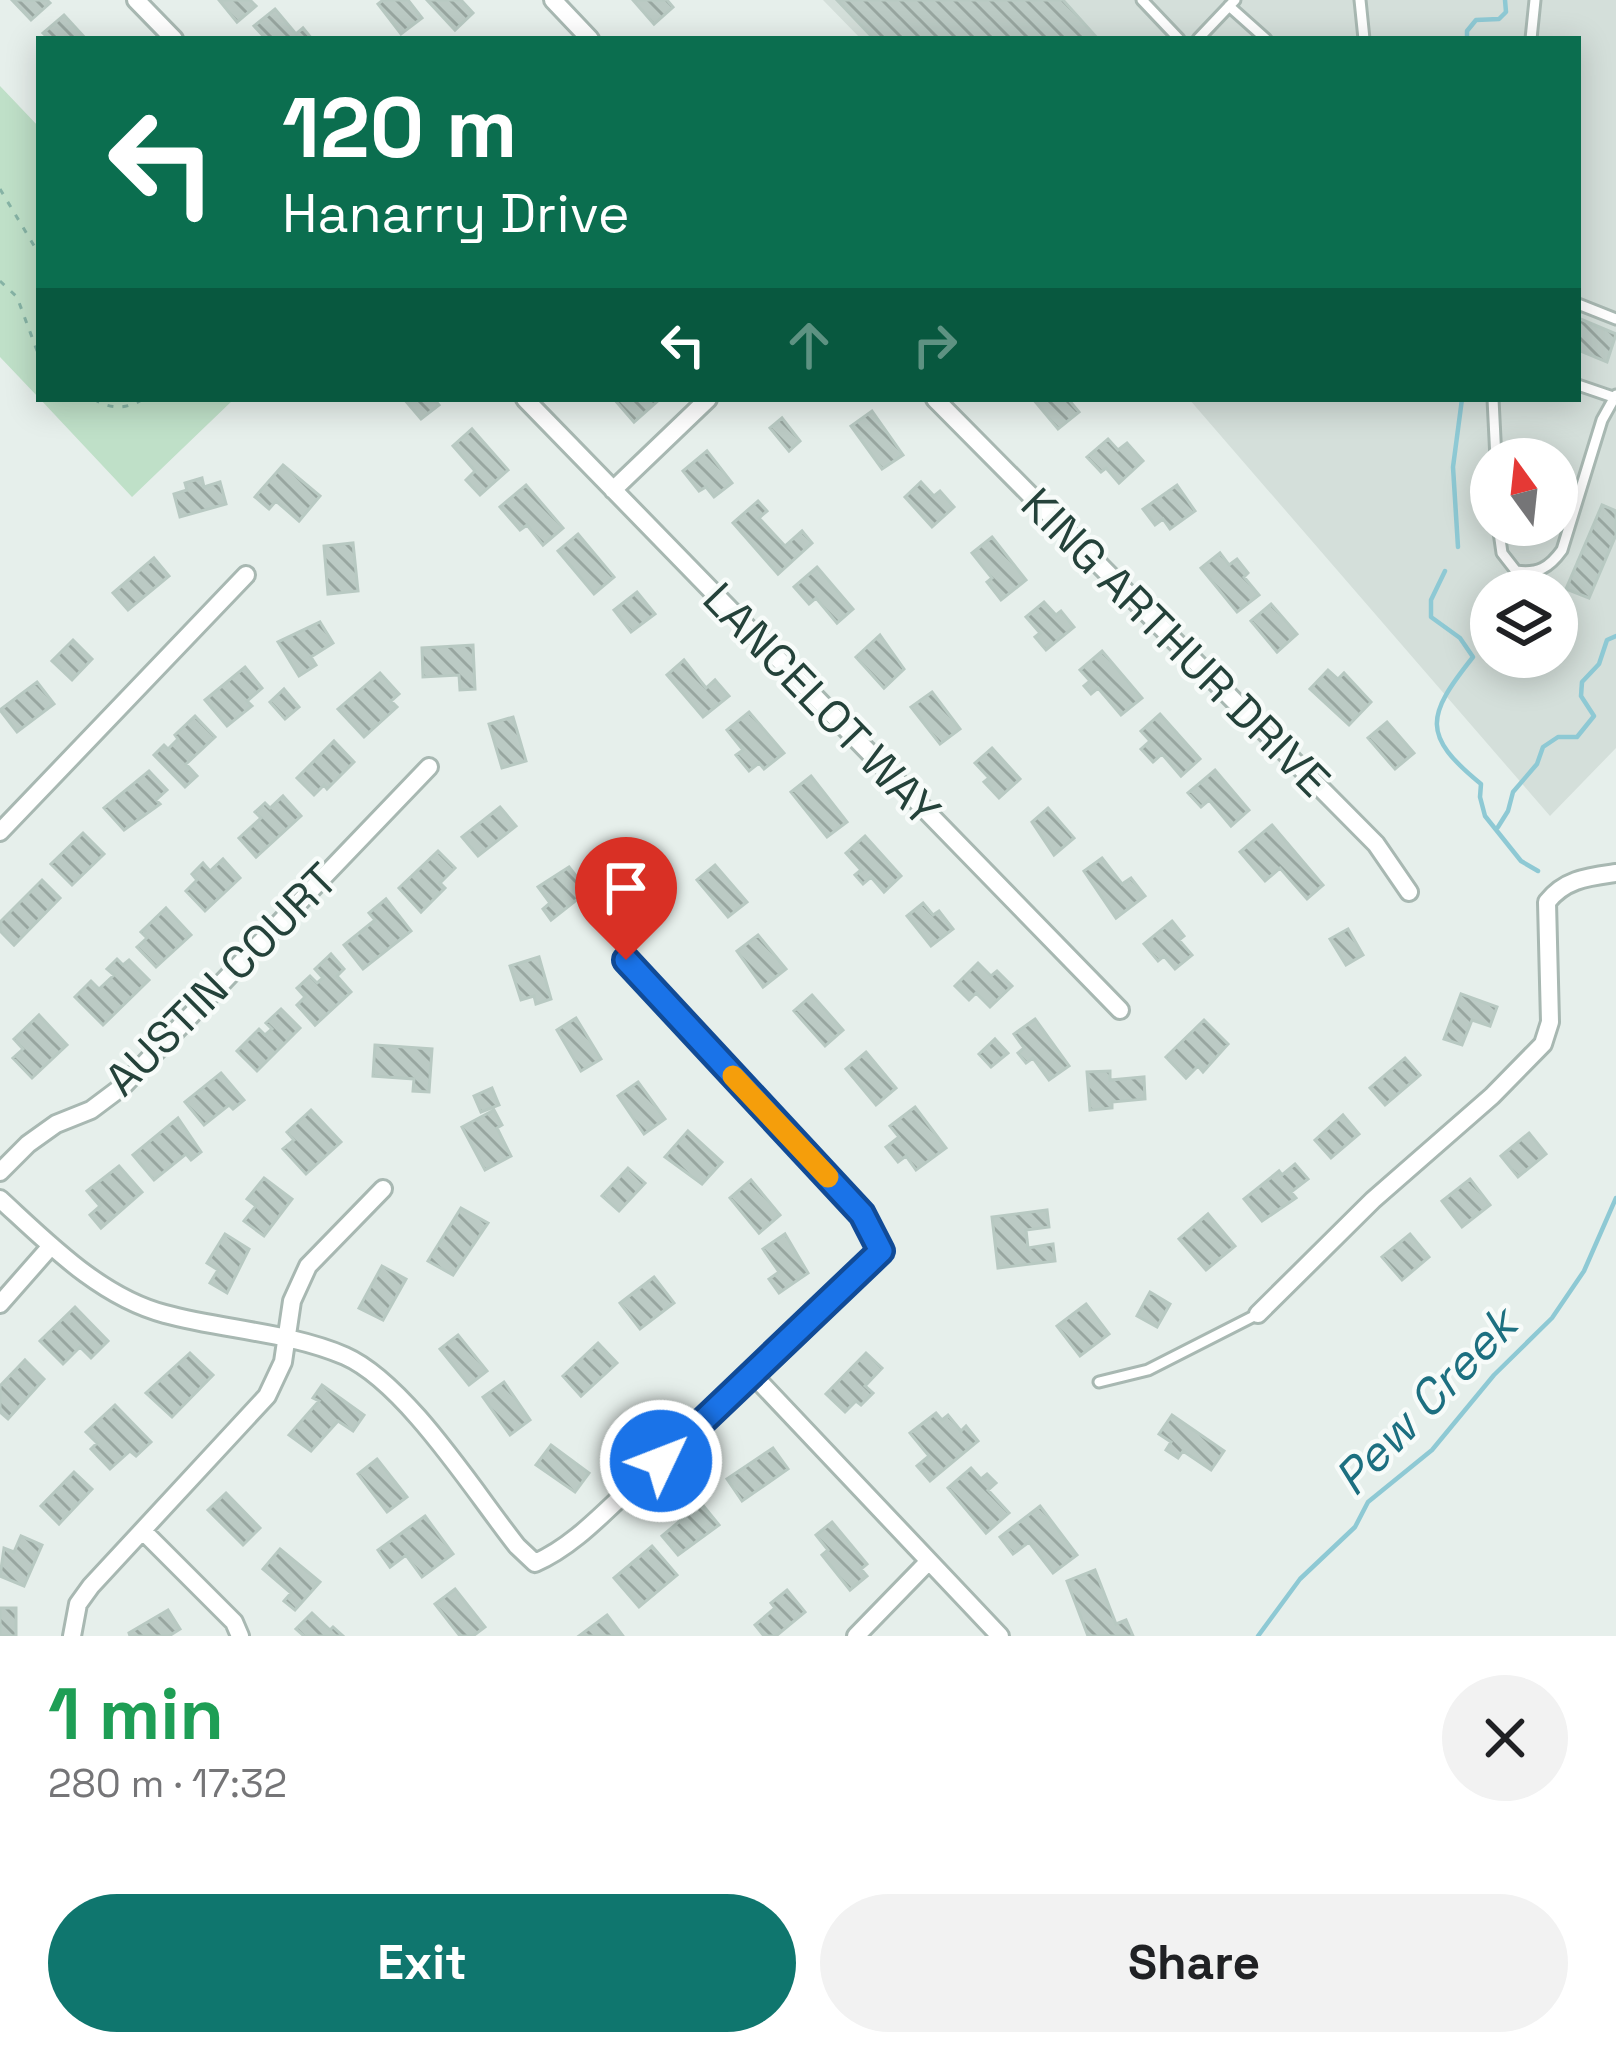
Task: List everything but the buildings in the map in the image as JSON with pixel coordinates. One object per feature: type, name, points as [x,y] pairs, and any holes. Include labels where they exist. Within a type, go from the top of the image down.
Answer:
[{"type":"street","points":[[136,0],[171,36]]},
{"type":"street","points":[[554,0],[587,36]]},
{"type":"street","name":"LANCELOT WAY","points":[[528,402],[1120,1010]]},
{"type":"street","points":[[614,490],[705,402]]},
{"type":"street","name":"KING ARTHUR DRIVE","points":[[938,402],[1376,844],[1409,892]]},
{"type":"street","points":[[0,832],[246,575]]},
{"type":"street","name":"AUSTIN COURT","points":[[0,1172],[56,1124],[91,1110],[123,1086],[429,767]]},
{"type":"street","points":[[1258,1314],[1373,1200],[1492,1096],[1543,1044],[1550,1022],[1547,902],[1576,879],[1616,873]]},
{"type":"street","points":[[0,1199],[51,1246],[124,1298],[160,1313],[287,1338],[347,1357],[378,1378],[409,1408],[535,1563],[558,1553],[754,1376],[881,1251],[862,1214],[626,960]]},
{"type":"street","points":[[72,1636],[78,1604],[267,1396],[283,1362],[292,1300],[308,1266],[382,1190]]},
{"type":"street","points":[[0,1304],[51,1246]]},
{"type":"street","points":[[754,1376],[1000,1636]]},
{"type":"street","points":[[144,1532],[234,1622],[240,1636]]},
{"type":"street","points":[[856,1636],[928,1562]]},
{"type":"lane","points":[[1142,0],[1176,36]]},
{"type":"lane","points":[[1360,0],[1364,36]]},
{"type":"lane","points":[[1531,36],[1535,0]]},
{"type":"lane","points":[[1201,36],[1232,3],[1263,36]]},
{"type":"lane","points":[[1581,305],[1616,320]]},
{"type":"lane","points":[[1578,498],[1602,420],[1615,396],[1581,386]]},
{"type":"lane","points":[[1493,402],[1495,438]]},
{"type":"lane","points":[[1501,546],[1516,571],[1528,573],[1548,568],[1563,546]]},
{"type":"lane","points":[[1099,1382],[1148,1370],[1258,1314]]},
{"type":"path","points":[[0,189],[36,249]]},
{"type":"path","points":[[0,281],[17,297],[36,348]]},
{"type":"path","points":[[102,402],[116,407],[138,402]]},
{"type":"shaded area","points":[[823,0],[1616,0],[1616,748],[1550,816],[1192,402],[1581,402],[1581,36],[858,36]]},
{"type":"green space","points":[[0,86],[36,124],[36,395],[0,357]]},
{"type":"green space","points":[[43,402],[231,402],[132,497]]},
{"type":"waterway","points":[[1467,36],[1476,20],[1499,19],[1506,12],[1505,0]]},
{"type":"waterway","points":[[1458,547],[1453,467],[1462,402]]},
{"type":"waterway","points":[[1445,571],[1431,600],[1431,617],[1460,638],[1473,657],[1439,710],[1440,738],[1481,784],[1485,816],[1521,861],[1538,871]]},
{"type":"waterway","name":"Pew Creek","points":[[1498,827],[1513,792],[1537,764],[1543,747],[1558,737],[1577,737],[1594,716],[1581,696],[1582,682],[1599,664],[1607,640],[1616,636]]},
{"type":"waterway","name":"Pew Creek","points":[[1258,1636],[1300,1579],[1355,1527],[1368,1502],[1432,1450],[1494,1375],[1552,1318],[1584,1271],[1616,1198]]},
{"type":"slow traffic","points":[[733,1076],[828,1177]]},
{"type":"route","points":[[626,960],[862,1214],[881,1251],[661,1461]]}]
